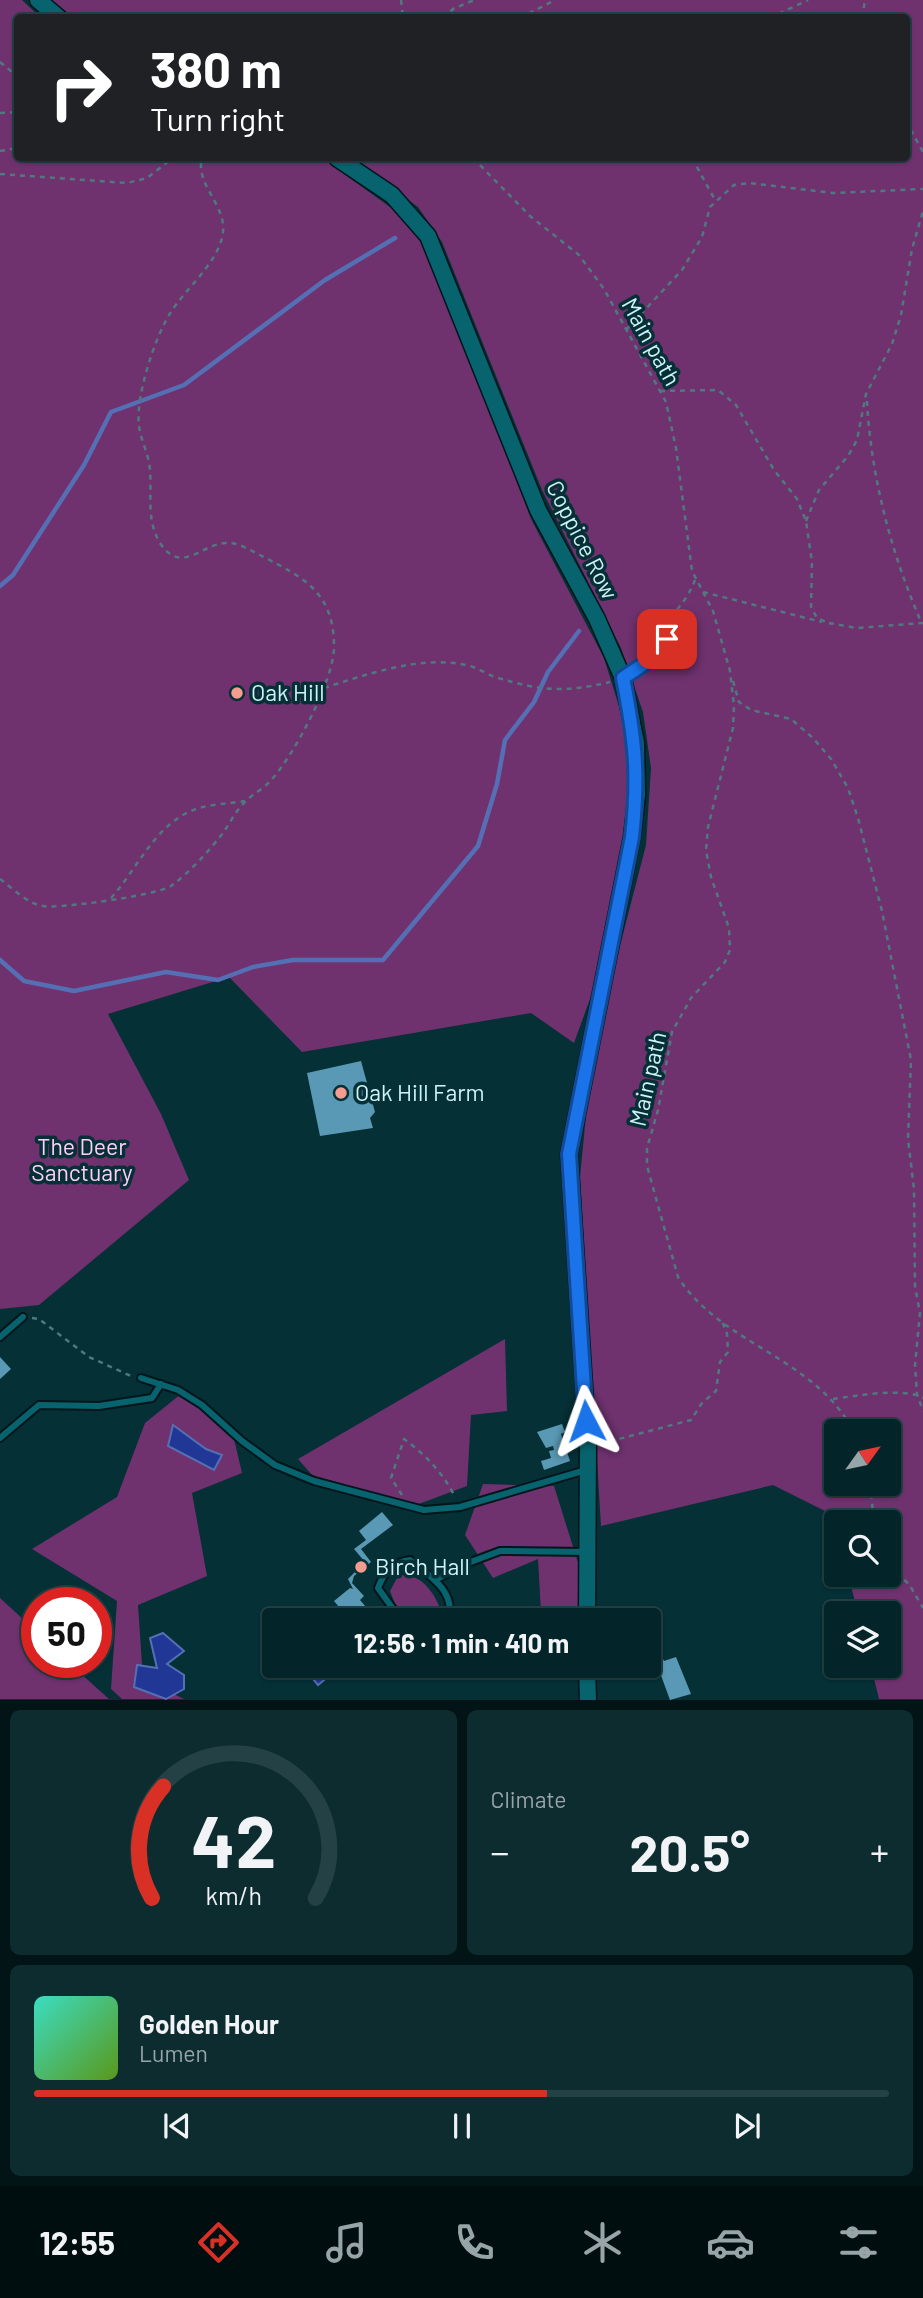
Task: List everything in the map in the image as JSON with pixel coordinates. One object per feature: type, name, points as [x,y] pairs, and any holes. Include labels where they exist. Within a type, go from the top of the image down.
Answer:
[{"type":"main road","points":[[38,0],[55,14]]},
{"type":"main road","name":"Coppice Row","points":[[341,161],[392,195],[428,236],[538,510],[597,619],[623,678],[636,743],[637,795],[629,850],[569,1154],[588,1447],[587,1608]]},
{"type":"main road","points":[[587,1678],[588,1699]]},
{"type":"lane","points":[[623,678],[652,657],[668,645],[663,633],[656,633],[648,641],[652,657]]},
{"type":"lane","points":[[0,1337],[23,1317]]},
{"type":"lane","points":[[141,1378],[161,1384],[202,1405],[242,1441],[275,1465],[314,1481],[411,1504],[424,1510],[460,1507],[587,1469]]},
{"type":"lane","points":[[0,1438],[39,1405],[99,1406],[152,1398],[161,1384]]},
{"type":"lane","points":[[435,1580],[500,1551],[587,1552]]},
{"type":"lane","points":[[391,1608],[378,1588],[384,1573],[400,1561],[410,1560],[435,1580],[447,1595],[452,1608]]},
{"type":"path","points":[[447,14],[474,0]]},
{"type":"path","points":[[528,14],[555,0]]},
{"type":"path","points":[[778,14],[808,0]]},
{"type":"path","points":[[1,61],[14,73]]},
{"type":"path","points":[[910,128],[923,152]]},
{"type":"path","points":[[0,174],[127,183],[147,178],[169,161]]},
{"type":"path","points":[[0,879],[43,906],[69,907],[111,898],[155,894],[170,887],[221,836],[245,801],[270,783],[282,768],[331,670],[334,646],[321,597],[307,580],[242,546],[227,542],[193,556],[177,558],[166,551],[153,525],[149,502],[150,469],[138,424],[140,404],[156,343],[170,313],[218,248],[223,231],[221,214],[201,175],[202,161]]},
{"type":"path","name":"Main path","points":[[476,161],[530,216],[579,255],[627,328],[666,402],[676,448],[687,549],[695,580],[713,611],[730,671],[734,706],[733,728],[708,827],[706,850],[711,877],[729,928],[730,950],[725,962],[691,998],[672,1032],[659,1111],[647,1148],[647,1167],[678,1277],[686,1290],[722,1321],[809,1376],[832,1399],[845,1419]]},
{"type":"path","points":[[694,161],[715,200]]},
{"type":"path","points":[[627,328],[682,270],[695,251],[715,200],[734,185],[749,183],[833,193],[923,189]]},
{"type":"path","points":[[806,522],[819,490],[857,440],[866,394],[892,344],[923,211]]},
{"type":"path","points":[[660,391],[718,390],[736,405],[774,470],[797,499],[806,522],[812,562],[811,607],[817,618],[831,624]]},
{"type":"path","points":[[703,592],[856,628],[922,623],[901,576],[876,478],[869,446],[866,394]]},
{"type":"path","points":[[663,633],[673,613],[681,610],[695,580]]},
{"type":"path","points":[[323,688],[385,669],[433,664],[470,667],[520,684],[570,692],[623,678]]},
{"type":"path","points":[[730,671],[739,702],[751,710],[791,719],[813,738],[831,759],[848,788],[876,884],[911,1060],[908,1139],[914,1189],[915,1286],[920,1313],[915,1365],[917,1394],[923,1411]]},
{"type":"path","points":[[111,898],[135,871],[151,843],[167,824],[192,810],[245,801]]},
{"type":"path","points":[[23,1317],[38,1319],[89,1357],[120,1373],[141,1378]]},
{"type":"path","points":[[588,1447],[691,1420],[702,1404],[716,1391],[720,1362],[728,1352],[727,1334],[722,1321]]},
{"type":"path","points":[[832,1399],[885,1394],[917,1394],[923,1398]]},
{"type":"path","points":[[411,1504],[391,1478],[404,1439],[425,1454],[447,1480],[460,1507]]},
{"type":"path","points":[[901,1577],[909,1584],[923,1608]]},
{"type":"green space","name":"The Deer Sanctuary","points":[[0,0],[22,0],[37,14],[14,14],[14,161],[326,161],[401,215],[424,247],[452,308],[531,519],[604,658],[626,729],[631,771],[623,850],[594,988],[574,1043],[531,1013],[302,1052],[229,977],[108,1014],[161,1114],[189,1180],[39,1305],[0,1309]]},
{"type":"green space","points":[[50,0],[923,0],[923,1699],[879,1699],[874,1678],[901,1678],[901,1601],[855,1601],[851,1587],[901,1587],[901,1510],[824,1510],[773,1485],[601,1526],[580,1177],[587,1105],[614,969],[646,845],[651,768],[643,712],[621,648],[542,490],[442,242],[418,207],[355,161],[910,161],[910,14],[69,14]],"holes":[[[673,613],[681,665],[646,670],[638,619]]]},
{"type":"green space","points":[[505,1339],[507,1411],[471,1415],[467,1486],[416,1505],[312,1475],[298,1459]]},
{"type":"green space","points":[[181,1394],[231,1426],[242,1473],[192,1493],[207,1576],[138,1605],[143,1679],[184,1699],[122,1699],[111,1689],[117,1601],[112,1598],[112,1587],[94,1587],[32,1549],[117,1497],[145,1423]]},
{"type":"green space","points":[[483,1484],[554,1486],[591,1604],[590,1608],[541,1608],[538,1559],[493,1578],[465,1535]]},
{"type":"green space","points":[[410,1576],[423,1582],[440,1608],[398,1608],[390,1591],[397,1578]]},
{"type":"green space","points":[[0,1598],[21,1617],[21,1678],[86,1678],[109,1699],[0,1699]]},
{"type":"shaded area","points":[[173,1425],[206,1449],[222,1455],[214,1470],[168,1446]]},
{"type":"shaded area","points":[[163,1633],[184,1651],[167,1664],[184,1675],[184,1689],[166,1699],[134,1687],[137,1665],[157,1668],[150,1638]]},
{"type":"shaded area","points":[[312,1678],[327,1678],[318,1685]]},
{"type":"building","name":"Oak Hill Farm","points":[[361,1061],[375,1112],[370,1118],[373,1128],[320,1136],[307,1073]]},
{"type":"building","points":[[0,1357],[11,1369],[0,1379]]},
{"type":"building","points":[[562,1424],[565,1432],[561,1434],[570,1461],[544,1470],[541,1461],[551,1458],[549,1451],[554,1450],[553,1446],[546,1448],[537,1432]]},
{"type":"building","name":"Birch Hall","points":[[382,1512],[393,1525],[361,1549],[371,1562],[354,1576],[352,1583],[364,1596],[360,1600],[367,1608],[340,1608],[334,1601],[350,1588],[353,1589],[348,1579],[365,1562],[354,1549],[366,1540],[359,1531]]},
{"type":"building","points":[[661,1657],[664,1661],[676,1657],[691,1694],[670,1700],[661,1675]]},
{"type":"waterway","points":[[0,586],[13,575],[84,465],[111,412],[184,385],[325,280],[395,238]]},
{"type":"waterway","points":[[0,960],[24,981],[74,991],[166,972],[218,980],[253,967],[293,960],[383,960],[478,846],[497,784],[505,740],[534,702],[548,672],[579,631]]},
{"type":"place","name":"Oak Hill","points":[[237,693]]},
{"type":"place","name":"Oak Hill Farm","points":[[341,1093]]},
{"type":"place","name":"Birch Hall","points":[[361,1567]]},
{"type":"route","points":[[586,1421],[569,1154],[632,837],[637,795],[636,743],[623,678],[665,650],[667,639]]}]
